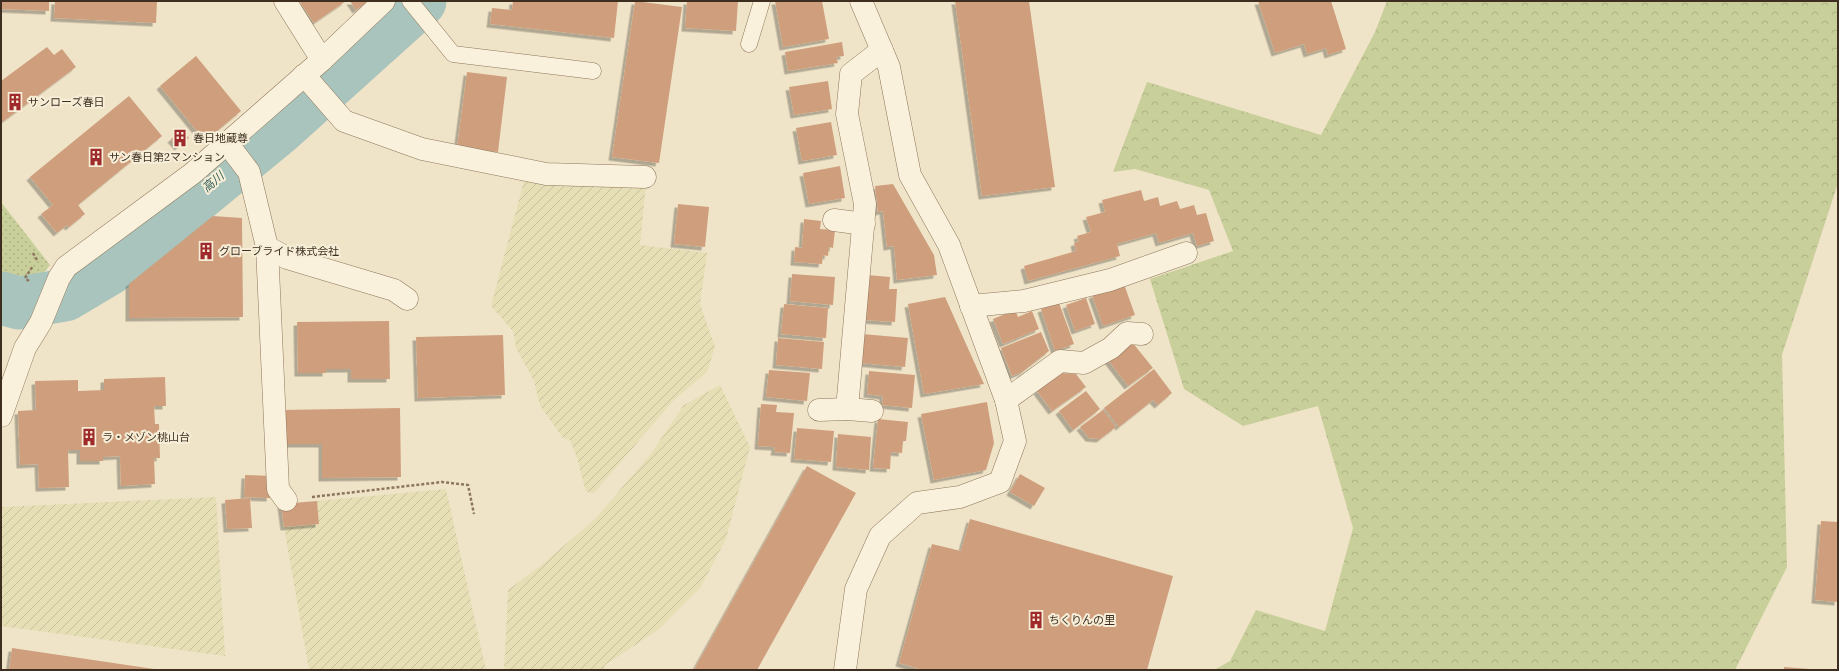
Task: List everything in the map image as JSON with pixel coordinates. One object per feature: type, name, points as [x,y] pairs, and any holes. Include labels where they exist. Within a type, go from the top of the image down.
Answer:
[{"type":"street","points":[[285,1],[322,60]]},
{"type":"street","points":[[1,416],[25,348],[41,322],[66,267],[230,147],[307,79],[322,60],[384,1]]},
{"type":"street","points":[[847,669],[856,589],[880,536],[917,503],[960,497],[1000,482],[1015,441],[1006,400],[949,245],[910,175],[889,67],[862,1]]},
{"type":"street","points":[[847,409],[865,204],[847,114],[848,101],[851,74],[882,50]]},
{"type":"street","points":[[307,79],[344,121],[422,149],[546,174],[645,177]]},
{"type":"street","points":[[230,147],[249,172],[266,247],[278,489],[286,500]]},
{"type":"street","points":[[834,220],[864,224]]},
{"type":"street","points":[[266,247],[287,258],[394,290],[407,300]]},
{"type":"street","points":[[971,306],[1024,301],[1110,280],[1186,253]]},
{"type":"street","points":[[1006,400],[1060,360],[1084,363],[1111,348],[1127,333],[1142,334]]},
{"type":"street","points":[[819,410],[847,409],[872,412]]},
{"type":"lane","points":[[410,1],[453,54],[593,72]]},
{"type":"lane","points":[[748,44],[762,1]]},
{"type":"path","points":[[33,253],[38,259]]},
{"type":"path","points":[[286,500],[442,482],[468,485],[474,514]]},
{"type":"shaded area","points":[[525,177],[646,184],[640,245],[707,253],[700,304],[715,347],[707,372],[673,401],[594,493],[586,492],[577,458],[570,440],[563,438],[540,406],[534,381],[516,348],[513,331],[491,306]]},
{"type":"shaded area","points":[[720,385],[750,447],[726,539],[700,588],[658,630],[605,665],[604,670],[504,670],[508,590],[544,563],[596,518],[650,455],[684,405]]},
{"type":"shaded area","points":[[446,489],[486,670],[309,670],[284,527],[319,524],[317,501]]},
{"type":"shaded area","points":[[216,497],[225,656],[1,626],[1,507]]},
{"type":"green space","points":[[1387,1],[1838,1],[1838,183],[1782,355],[1787,567],[1735,670],[1214,670],[1230,661],[1256,610],[1325,631],[1353,528],[1318,406],[1243,426],[1184,389],[1150,279],[1233,251],[1209,190],[1135,169],[1113,172],[1147,82],[1321,135],[1375,32]]},
{"type":"green space","points":[[1,202],[50,265],[32,287],[1,274]]},
{"type":"building","points":[[1,1],[49,1],[49,11],[1,9]]},
{"type":"building","points":[[55,1],[157,1],[156,23],[54,18]]},
{"type":"building","points":[[299,1],[346,1],[314,23]]},
{"type":"building","points":[[350,1],[369,1],[356,10]]},
{"type":"building","points":[[513,1],[618,1],[614,38],[490,24],[492,8],[512,10]]},
{"type":"building","points":[[635,1],[682,7],[659,163],[612,157]]},
{"type":"building","points":[[687,1],[738,1],[736,31],[685,28]]},
{"type":"building","points":[[775,1],[822,1],[829,39],[783,47]]},
{"type":"building","points":[[955,1],[1029,1],[1055,187],[982,196]]},
{"type":"building","points":[[1258,1],[1331,1],[1346,49],[1328,55],[1326,48],[1307,54],[1304,44],[1275,53]]},
{"type":"building","points":[[842,42],[844,56],[836,57],[838,63],[788,71],[785,52]]},
{"type":"building","name":"サンローズ春日","points":[[47,47],[54,55],[62,49],[76,67],[1,123],[1,81]]},
{"type":"building","points":[[196,56],[241,111],[205,141],[160,86]]},
{"type":"building","points":[[467,72],[507,77],[498,152],[457,148]]},
{"type":"building","points":[[828,81],[832,109],[794,115],[789,87]]},
{"type":"building","name":"サン春日第2マンション","points":[[129,96],[162,136],[78,205],[85,214],[69,227],[67,225],[57,233],[41,214],[53,205],[30,177]]},
{"type":"building","points":[[831,122],[837,155],[802,161],[796,128]]},
{"type":"building","name":"春日地蔵尊","points":[[182,130],[189,138],[178,147],[171,139]]},
{"type":"building","points":[[840,166],[845,198],[809,204],[803,173]]},
{"type":"building","points":[[893,184],[934,255],[937,275],[897,280],[894,246],[887,247],[883,211],[878,212],[875,186]]},
{"type":"building","points":[[1141,190],[1144,201],[1158,197],[1160,206],[1177,201],[1180,209],[1194,205],[1197,215],[1206,213],[1214,241],[1197,246],[1193,233],[1159,243],[1156,233],[1117,244],[1120,256],[1028,281],[1024,266],[1076,251],[1074,243],[1079,241],[1077,236],[1091,232],[1086,217],[1105,212],[1102,200]]},
{"type":"building","points":[[678,204],[709,207],[705,247],[674,244]]},
{"type":"building","name":"グローブライド株式会社","points":[[213,216],[242,218],[243,317],[129,318],[129,284]]},
{"type":"building","points":[[804,219],[821,221],[820,229],[835,230],[833,248],[829,247],[828,256],[823,255],[822,264],[794,262],[795,247],[802,248]]},
{"type":"building","points":[[792,274],[835,277],[833,305],[790,301]]},
{"type":"building","points":[[867,275],[890,277],[889,289],[897,289],[895,322],[864,320]]},
{"type":"building","points":[[1124,284],[1135,315],[1103,326],[1092,295]]},
{"type":"building","points":[[945,297],[984,384],[924,394],[908,304]]},
{"type":"building","points":[[1086,298],[1095,324],[1075,331],[1066,305]]},
{"type":"building","points":[[1059,303],[1074,344],[1055,351],[1041,309]]},
{"type":"building","points":[[784,304],[828,308],[826,338],[781,334]]},
{"type":"building","points":[[1015,310],[1018,317],[1032,311],[1039,329],[1003,344],[993,319]]},
{"type":"building","points":[[389,321],[390,379],[351,379],[351,369],[326,369],[326,373],[298,373],[297,322]]},
{"type":"building","points":[[1041,332],[1049,351],[1022,372],[1012,376],[1001,348]]},
{"type":"building","points":[[862,334],[908,338],[905,367],[860,363]]},
{"type":"building","points":[[503,335],[505,395],[418,398],[416,337]]},
{"type":"building","points":[[778,338],[824,342],[822,369],[776,365]]},
{"type":"building","points":[[1132,342],[1153,368],[1128,386],[1108,360]]},
{"type":"building","points":[[1154,369],[1172,393],[1158,405],[1153,400],[1119,427],[1104,408]]},
{"type":"building","points":[[769,370],[810,373],[807,401],[766,397]]},
{"type":"building","points":[[869,371],[915,375],[912,408],[882,405],[883,396],[867,394]]},
{"type":"building","points":[[1062,373],[1076,374],[1086,387],[1052,411],[1037,391]]},
{"type":"building","name":"ラ・メゾン桃山台","points":[[165,377],[166,406],[154,406],[155,424],[159,424],[160,458],[154,458],[155,484],[121,486],[120,456],[103,457],[103,461],[80,461],[80,450],[68,450],[69,487],[39,488],[38,464],[20,465],[18,411],[36,410],[35,381],[78,380],[78,391],[104,390],[104,379]]},
{"type":"building","points":[[1086,391],[1100,409],[1073,430],[1059,411]]},
{"type":"building","points":[[987,402],[994,443],[986,470],[934,480],[921,414]]},
{"type":"building","points":[[761,404],[777,405],[776,412],[794,413],[790,453],[774,452],[775,447],[758,446]]},
{"type":"building","points":[[400,408],[401,477],[322,478],[322,444],[280,444],[280,410]]},
{"type":"building","points":[[1103,410],[1116,427],[1100,439],[1089,438],[1080,427]]},
{"type":"building","points":[[878,419],[908,422],[906,441],[903,441],[902,453],[891,452],[890,469],[873,468]]},
{"type":"building","points":[[797,428],[834,431],[831,462],[794,459]]},
{"type":"building","points":[[838,434],[871,437],[869,470],[836,467]]},
{"type":"building","points":[[807,466],[856,493],[757,670],[694,670]]},
{"type":"building","points":[[1020,474],[1045,488],[1034,506],[1010,492]]},
{"type":"building","points":[[245,475],[271,476],[270,498],[244,497]]},
{"type":"building","points":[[250,498],[252,528],[227,529],[225,500]]},
{"type":"building","points":[[317,501],[319,524],[284,527],[281,504]]},
{"type":"building","name":"ちくりんの里","points":[[970,519],[1173,576],[1147,670],[923,670],[899,663],[932,544],[961,551]]},
{"type":"building","points":[[1821,521],[1838,522],[1838,602],[1815,600]]},
{"type":"building","points":[[12,648],[154,669],[154,670],[9,670]]},
{"type":"building","points":[[1784,667],[1810,669],[1810,670],[1784,670]]},
{"type":"waterway","name":"高川","points":[[1,298],[19,303],[65,295],[107,270],[279,128],[420,1]]},
{"type":"place","name":"サンローズ春日","points":[[15,102]]},
{"type":"place","name":"春日地蔵尊","points":[[180,138]]},
{"type":"place","name":"サン春日第2マンション","points":[[96,157]]},
{"type":"place","name":"グローブライド株式会社","points":[[206,251]]},
{"type":"place","name":"ラ・メゾン桃山台","points":[[89,437]]},
{"type":"place","name":"ちくりんの里","points":[[1036,620]]}]
